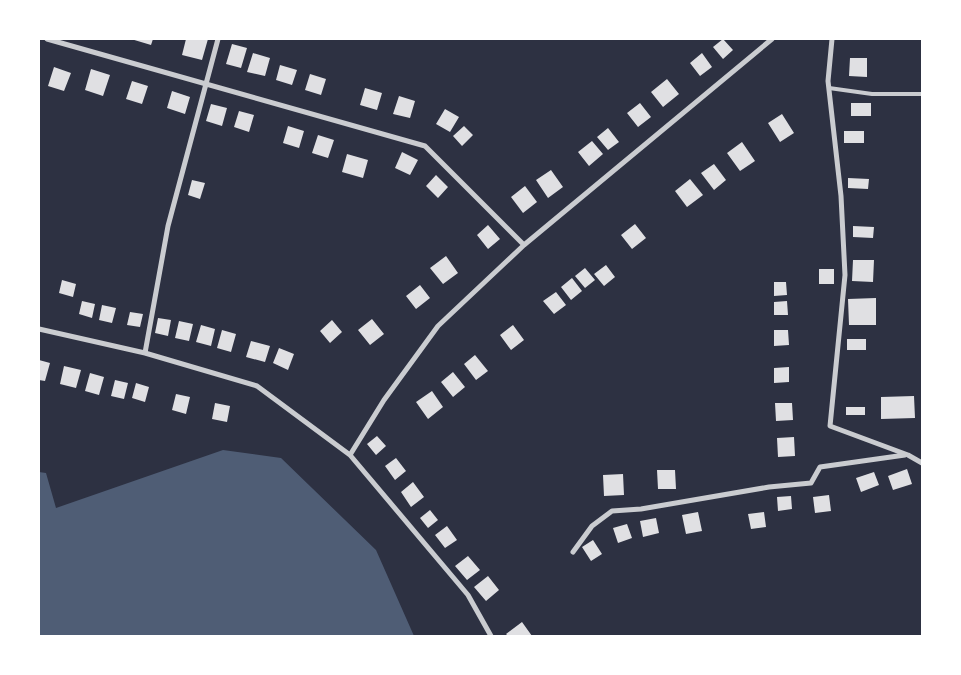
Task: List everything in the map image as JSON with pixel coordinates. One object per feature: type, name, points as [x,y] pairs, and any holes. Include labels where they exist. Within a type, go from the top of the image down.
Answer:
[{"type":"street","points":[[47,39],[425,146],[524,245]]},
{"type":"street","points":[[145,353],[168,226],[218,39]]},
{"type":"street","points":[[350,455],[384,400],[438,326],[524,245],[772,39]]},
{"type":"street","points":[[832,39],[829,88],[841,196],[845,275],[830,426],[908,455],[922,463]]},
{"type":"street","points":[[39,329],[145,353],[257,386],[350,455],[468,595],[491,636]]},
{"type":"street","points":[[574,552],[592,526],[612,511],[641,509],[769,487],[811,483],[820,467],[908,455]]},
{"type":"lane","points":[[829,88],[872,94],[922,94]]},
{"type":"water","points":[[223,450],[281,458],[376,550],[414,636],[39,636],[39,472],[46,473],[56,508]]},
{"type":"building","points":[[131,39],[153,39],[151,45]]},
{"type":"building","points":[[186,39],[208,39],[202,60],[182,55]]},
{"type":"building","points":[[723,39],[733,50],[723,59],[713,47]]},
{"type":"building","points":[[232,44],[247,48],[241,68],[226,64]]},
{"type":"building","points":[[253,53],[270,58],[265,76],[247,72]]},
{"type":"building","points":[[702,53],[712,67],[700,76],[690,63]]},
{"type":"building","points":[[850,58],[867,58],[867,77],[849,76]]},
{"type":"building","points":[[280,65],[297,70],[292,85],[276,80]]},
{"type":"building","points":[[54,67],[71,73],[64,91],[48,86]]},
{"type":"building","points":[[91,69],[110,75],[103,96],[85,90]]},
{"type":"building","points":[[310,74],[326,79],[321,95],[305,90]]},
{"type":"building","points":[[667,79],[679,94],[663,107],[651,92]]},
{"type":"building","points":[[132,81],[148,86],[142,104],[126,99]]},
{"type":"building","points":[[365,88],[382,93],[377,110],[360,105]]},
{"type":"building","points":[[172,91],[190,97],[185,114],[167,108]]},
{"type":"building","points":[[399,96],[415,101],[410,118],[393,114]]},
{"type":"building","points":[[640,103],[651,117],[638,127],[627,113]]},
{"type":"building","points":[[851,103],[871,103],[871,116],[851,116]]},
{"type":"building","points":[[211,104],[227,108],[222,126],[206,121]]},
{"type":"building","points":[[445,109],[459,117],[450,132],[436,124]]},
{"type":"building","points":[[239,111],[254,115],[249,132],[234,127]]},
{"type":"building","points":[[782,114],[794,133],[780,142],[768,123]]},
{"type":"building","points":[[288,126],[304,131],[299,148],[283,143]]},
{"type":"building","points":[[464,126],[473,135],[462,146],[453,136]]},
{"type":"building","points":[[608,128],[619,142],[608,150],[597,137]]},
{"type":"building","points":[[844,131],[864,131],[864,143],[844,143]]},
{"type":"building","points":[[318,135],[334,140],[328,158],[312,153]]},
{"type":"building","points":[[592,141],[603,154],[589,166],[578,152]]},
{"type":"building","points":[[742,142],[755,161],[740,171],[727,153]]},
{"type":"building","points":[[402,152],[418,160],[410,175],[395,168]]},
{"type":"building","points":[[347,154],[368,160],[363,178],[342,172]]},
{"type":"building","points":[[714,164],[726,180],[714,190],[701,173]]},
{"type":"building","points":[[551,170],[563,187],[548,198],[536,180]]},
{"type":"building","points":[[436,175],[448,187],[438,198],[426,186]]},
{"type":"building","points":[[848,178],[869,179],[868,189],[848,188]]},
{"type":"building","points":[[690,179],[703,195],[687,207],[675,191]]},
{"type":"building","points":[[192,180],[205,183],[200,199],[188,195]]},
{"type":"building","points":[[525,186],[537,202],[523,213],[511,197]]},
{"type":"building","points":[[635,224],[646,238],[632,249],[621,235]]},
{"type":"building","points":[[488,225],[500,239],[488,249],[477,235]]},
{"type":"building","points":[[853,226],[874,227],[873,238],[853,237]]},
{"type":"building","points":[[446,256],[458,273],[443,284],[430,268]]},
{"type":"building","points":[[853,260],[874,260],[873,282],[852,281]]},
{"type":"building","points":[[606,265],[615,277],[604,286],[594,274]]},
{"type":"building","points":[[585,268],[595,280],[585,288],[575,276]]},
{"type":"building","points":[[819,269],[834,269],[834,284],[819,284]]},
{"type":"building","points":[[572,278],[582,291],[571,300],[561,287]]},
{"type":"building","points":[[62,280],[76,284],[73,297],[59,293]]},
{"type":"building","points":[[774,282],[786,282],[787,295],[774,296]]},
{"type":"building","points":[[420,285],[430,298],[416,309],[406,296]]},
{"type":"building","points":[[556,292],[566,305],[554,314],[543,301]]},
{"type":"building","points":[[876,298],[876,325],[849,325],[848,299]]},
{"type":"building","points":[[82,301],[95,304],[92,318],[79,314]]},
{"type":"building","points":[[787,301],[788,315],[774,315],[774,302]]},
{"type":"building","points":[[102,305],[116,308],[112,323],[99,320]]},
{"type":"building","points":[[130,312],[143,314],[140,327],[127,325]]},
{"type":"building","points":[[158,318],[171,320],[168,336],[155,333]]},
{"type":"building","points":[[372,319],[384,334],[370,345],[358,330]]},
{"type":"building","points":[[332,320],[342,332],[330,343],[320,331]]},
{"type":"building","points":[[179,321],[193,324],[189,341],[175,338]]},
{"type":"building","points":[[201,325],[215,329],[211,346],[196,342]]},
{"type":"building","points":[[513,325],[524,340],[511,350],[500,335]]},
{"type":"building","points":[[222,330],[236,334],[231,352],[217,348]]},
{"type":"building","points":[[774,330],[788,330],[789,345],[774,346]]},
{"type":"building","points":[[847,339],[866,339],[866,350],[847,350]]},
{"type":"building","points":[[251,341],[270,346],[265,362],[246,357]]},
{"type":"building","points":[[279,348],[294,354],[288,370],[273,363]]},
{"type":"building","points":[[475,355],[488,371],[476,380],[464,364]]},
{"type":"building","points":[[39,360],[50,363],[45,381],[39,380]]},
{"type":"building","points":[[64,366],[81,370],[76,388],[60,384]]},
{"type":"building","points":[[789,367],[789,382],[774,383],[774,368]]},
{"type":"building","points":[[453,372],[465,387],[453,397],[441,382]]},
{"type":"building","points":[[90,373],[104,377],[99,395],[85,391]]},
{"type":"building","points":[[115,380],[128,383],[124,399],[111,396]]},
{"type":"building","points":[[136,383],[149,387],[145,402],[132,398]]},
{"type":"building","points":[[432,391],[443,407],[428,419],[416,402]]},
{"type":"building","points":[[176,394],[190,397],[186,414],[172,410]]},
{"type":"building","points":[[914,396],[915,418],[881,419],[881,397]]},
{"type":"building","points":[[215,403],[230,406],[227,422],[212,419]]},
{"type":"building","points":[[775,403],[792,403],[793,420],[776,421]]},
{"type":"building","points":[[846,407],[865,407],[865,415],[846,415]]},
{"type":"building","points":[[377,436],[386,446],[376,455],[367,444]]},
{"type":"building","points":[[794,437],[795,456],[778,457],[777,438]]},
{"type":"building","points":[[396,458],[406,471],[395,480],[385,466]]},
{"type":"building","points":[[907,469],[912,484],[893,490],[888,476]]},
{"type":"building","points":[[657,470],[675,470],[676,489],[658,489]]},
{"type":"building","points":[[874,472],[879,485],[861,492],[856,478]]},
{"type":"building","points":[[623,474],[624,495],[604,496],[603,475]]},
{"type":"building","points":[[413,482],[424,497],[411,507],[401,492]]},
{"type":"building","points":[[829,495],[831,511],[815,513],[813,497]]},
{"type":"building","points":[[791,496],[792,509],[778,511],[777,497]]},
{"type":"building","points":[[430,510],[438,520],[428,528],[420,518]]},
{"type":"building","points":[[698,512],[702,531],[686,534],[682,515]]},
{"type":"building","points":[[764,512],[766,527],[751,529],[748,514]]},
{"type":"building","points":[[656,518],[659,533],[643,537],[640,521]]},
{"type":"building","points":[[627,524],[632,538],[618,543],[613,528]]},
{"type":"building","points":[[447,526],[457,540],[445,548],[435,535]]},
{"type":"building","points":[[593,540],[602,554],[591,561],[582,547]]},
{"type":"building","points":[[468,556],[480,570],[467,580],[455,566]]},
{"type":"building","points":[[488,576],[499,590],[486,601],[474,587]]},
{"type":"building","points":[[522,622],[532,636],[508,636],[506,634]]}]
